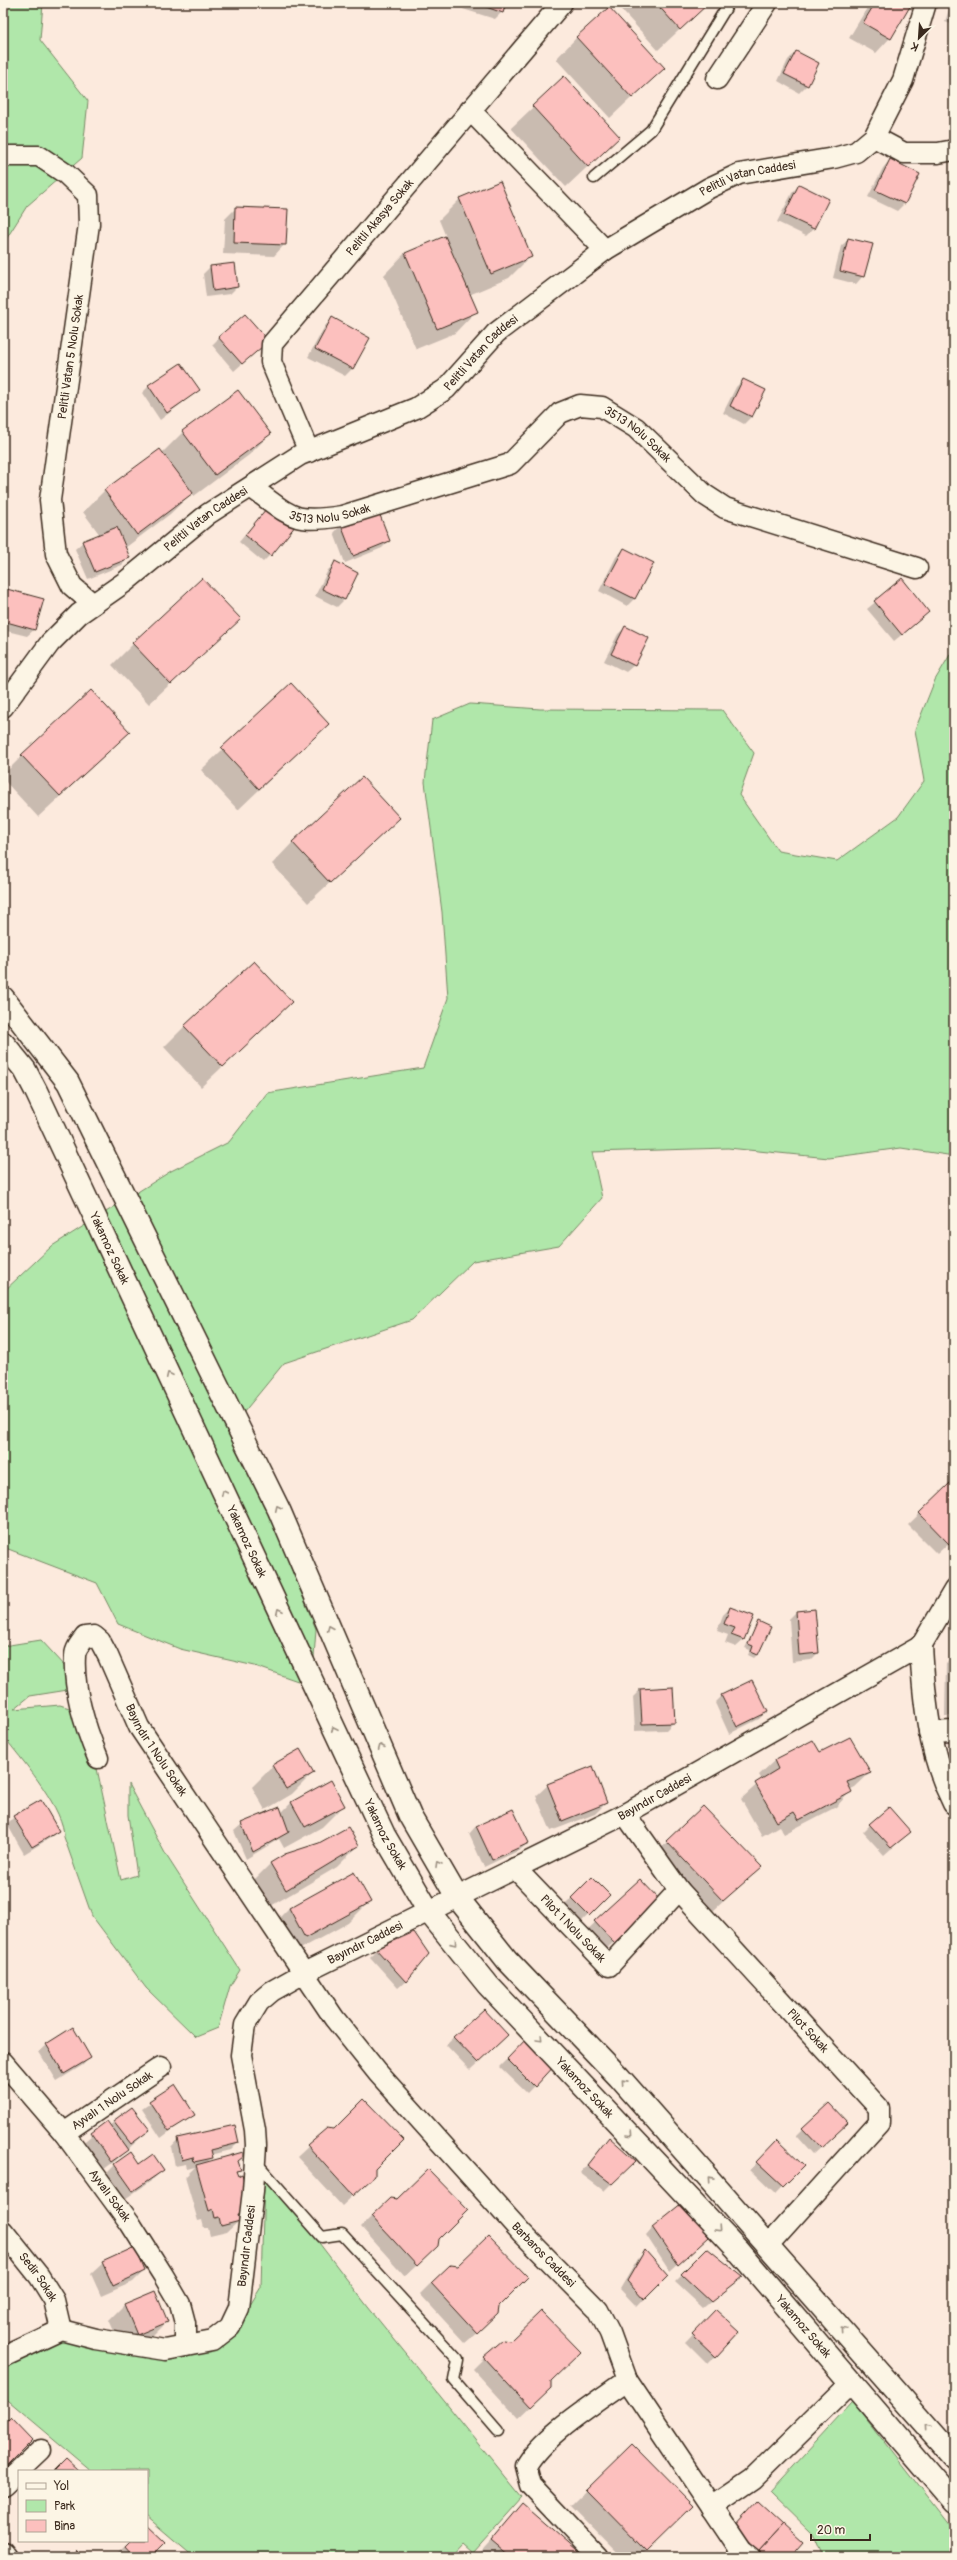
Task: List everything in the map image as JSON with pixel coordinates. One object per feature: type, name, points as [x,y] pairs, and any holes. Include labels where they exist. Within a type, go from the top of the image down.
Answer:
[{"type":"main road","points":[[3,998],[68,1082],[279,1510],[410,1816],[457,1897],[507,1960],[619,2076],[954,2456]]},
{"type":"main road","name":"Yakamoz Sokak","points":[[3,1043],[25,1070],[36,1091],[384,1835],[429,1912],[488,1985],[732,2244],[954,2502]]},
{"type":"main road","points":[[921,1646],[929,1732],[941,1778],[954,1803]]},
{"type":"street","name":"Pelitli Akasya Sokak","points":[[309,452],[272,362],[272,344],[470,110],[556,12],[562,3]]},
{"type":"street","points":[[717,78],[767,3]]},
{"type":"street","name":"Pelitli Vatan Caddesi","points":[[3,707],[50,643],[79,614],[208,514],[252,488],[300,455],[416,408],[446,389],[496,333],[605,250],[703,191],[739,174],[856,152],[874,136],[903,80],[926,3]]},
{"type":"street","points":[[470,110],[605,250]]},
{"type":"street","points":[[874,136],[904,153],[938,153],[954,150]]},
{"type":"street","name":"Pelitli Vatan 5 Nolu Sokak","points":[[3,156],[39,156],[66,174],[88,195],[90,224],[50,500],[56,554],[72,586],[93,604]]},
{"type":"street","name":"3513 Nolu Sokak","points":[[252,488],[291,517],[314,521],[342,516],[510,464],[560,413],[580,405],[602,407],[636,428],[705,495],[725,508],[917,568]]},
{"type":"street","name":"Bayındır Caddesi","points":[[61,2330],[96,2339],[165,2350],[212,2340],[230,2327],[239,2308],[255,2160],[256,2130],[240,2055],[245,2025],[259,2002],[272,1991],[304,1973],[625,1814],[921,1646],[954,1590]]},
{"type":"street","name":"Bayındır 1 Nolu Sokak","points":[[98,1758],[89,1735],[79,1696],[74,1654],[85,1637],[94,1636],[100,1641],[106,1651],[139,1727],[304,1973]]},
{"type":"street","points":[[929,1732],[954,1732]]},
{"type":"street","name":"Pilot Sokak","points":[[625,1814],[679,1890],[879,2108],[880,2122],[768,2245]]},
{"type":"street","name":"Pilot 1 Nolu Sokak","points":[[515,1868],[608,1966],[679,1890]]},
{"type":"street","name":"Barbaros Caddesi","points":[[304,1973],[334,2018],[378,2073],[522,2233],[598,2310],[610,2333],[627,2380],[741,2550],[750,2557]]},
{"type":"street","name":"Ayvalı Sokak","points":[[3,2062],[64,2133],[130,2223],[164,2275],[180,2304],[185,2323],[185,2346]]},
{"type":"street","name":"Ayvalı 1 Nolu Sokak","points":[[64,2133],[161,2067]]},
{"type":"street","name":"Sedir Sokak","points":[[3,2231],[39,2276],[54,2300],[61,2330]]},
{"type":"street","points":[[3,2357],[61,2330]]},
{"type":"street","points":[[599,2557],[531,2485],[526,2466],[533,2453],[550,2438],[627,2380]]},
{"type":"street","points":[[712,2508],[753,2479],[852,2382]]},
{"type":"street","points":[[20,2470],[41,2450]]},
{"type":"street","points":[[3,2486],[18,2472]]},
{"type":"street","points":[[3,2552],[7,2557]]},
{"type":"lane","points":[[594,178],[651,130],[729,3]]},
{"type":"lane","points":[[255,2160],[322,2237],[342,2234],[458,2360],[454,2380],[498,2431]]},
{"type":"green space","points":[[3,3],[43,3],[40,40],[88,101],[82,158],[27,206],[3,244]]},
{"type":"green space","points":[[954,648],[954,1156],[901,1148],[829,1158],[728,1148],[592,1152],[602,1198],[559,1246],[473,1261],[412,1320],[284,1363],[239,1418],[276,1531],[316,1629],[312,1686],[255,1666],[180,1649],[118,1624],[97,1583],[3,1547],[3,1292],[52,1246],[171,1171],[229,1142],[267,1093],[423,1068],[448,998],[442,912],[425,782],[432,720],[470,704],[540,709],[722,710],[754,753],[739,795],[778,851],[837,861],[898,817],[924,781],[915,730],[935,680]]},
{"type":"green space","points":[[41,1640],[66,1667],[74,1689],[30,1696],[14,1709],[60,1705],[85,1713],[121,1880],[137,1875],[128,1815],[128,1784],[166,1855],[240,1970],[230,1986],[218,2028],[196,2037],[146,1988],[92,1916],[64,1837],[63,1826],[58,1814],[33,1774],[8,1742],[3,1740],[3,1646]]},
{"type":"green space","points":[[264,2177],[284,2197],[368,2307],[522,2497],[472,2553],[462,2544],[450,2557],[195,2557],[148,2517],[148,2470],[91,2470],[3,2396],[3,2368],[59,2338],[177,2341],[238,2325],[261,2287]]},
{"type":"green space","points":[[853,2402],[954,2531],[954,2557],[822,2557],[812,2533],[770,2492]]},
{"type":"building","points":[[475,3],[506,3],[503,13]]},
{"type":"building","points":[[656,3],[709,3],[680,30]]},
{"type":"building","points":[[875,3],[912,3],[891,39],[863,23]]},
{"type":"building","points":[[609,7],[665,68],[632,98],[576,37]]},
{"type":"building","points":[[796,51],[819,63],[808,86],[784,74]]},
{"type":"building","points":[[564,76],[620,137],[588,167],[532,106]]},
{"type":"building","points":[[890,159],[920,174],[905,204],[875,190]]},
{"type":"building","points":[[500,181],[532,257],[491,274],[459,198]]},
{"type":"building","points":[[799,184],[829,199],[814,229],[784,215]]},
{"type":"building","points":[[235,207],[288,209],[286,245],[234,243]]},
{"type":"building","points":[[445,236],[478,312],[437,329],[405,253]]},
{"type":"building","points":[[848,238],[873,244],[864,277],[840,271]]},
{"type":"building","points":[[235,263],[238,287],[213,291],[210,266]]},
{"type":"building","points":[[245,314],[269,341],[242,364],[218,337]]},
{"type":"building","points":[[332,317],[370,338],[353,369],[315,349]]},
{"type":"building","points":[[181,363],[200,390],[167,413],[148,385]]},
{"type":"building","points":[[743,379],[766,390],[752,417],[730,406]]},
{"type":"building","points":[[238,390],[271,434],[215,475],[182,431]]},
{"type":"building","points":[[160,449],[193,493],[137,535],[104,490]]},
{"type":"building","points":[[270,504],[296,525],[271,556],[245,535]]},
{"type":"building","points":[[378,510],[390,541],[353,556],[341,525]]},
{"type":"building","points":[[117,527],[130,558],[95,572],[82,541]]},
{"type":"building","points":[[624,548],[654,563],[635,599],[605,584]]},
{"type":"building","points":[[335,561],[358,573],[345,600],[322,589]]},
{"type":"building","points":[[202,578],[241,619],[171,684],[132,643]]},
{"type":"building","points":[[902,578],[929,612],[902,635],[874,601]]},
{"type":"building","points":[[3,588],[44,599],[35,630],[3,621]]},
{"type":"building","points":[[625,626],[649,638],[635,666],[611,654]]},
{"type":"building","points":[[291,683],[329,724],[259,789],[221,748]]},
{"type":"building","points":[[91,690],[130,732],[60,796],[21,755]]},
{"type":"building","points":[[362,777],[400,818],[330,883],[292,842]]},
{"type":"building","points":[[254,961],[292,1002],[223,1067],[184,1026]]},
{"type":"building","points":[[950,1483],[954,1486],[954,1539],[949,1544],[919,1513]]},
{"type":"building","points":[[730,1607],[754,1616],[744,1640],[731,1635],[735,1628],[724,1624]]},
{"type":"building","points":[[815,1609],[819,1653],[799,1655],[796,1611]]},
{"type":"building","points":[[758,1621],[771,1627],[758,1655],[751,1652],[753,1646],[748,1644]]},
{"type":"building","points":[[752,1680],[768,1712],[737,1727],[721,1695]]},
{"type":"building","points":[[673,1687],[675,1723],[642,1724],[640,1689]]},
{"type":"building","points":[[850,1737],[871,1773],[847,1782],[852,1792],[799,1820],[794,1812],[777,1822],[755,1783],[778,1769],[774,1760],[813,1740],[820,1752]]},
{"type":"building","points":[[300,1749],[314,1773],[286,1789],[272,1765]]},
{"type":"building","points":[[593,1766],[607,1803],[562,1821],[547,1784]]},
{"type":"building","points":[[331,1780],[345,1806],[305,1827],[291,1802]]},
{"type":"building","points":[[41,1800],[59,1831],[32,1847],[13,1816]]},
{"type":"building","points":[[703,1806],[762,1867],[723,1901],[666,1841]]},
{"type":"building","points":[[280,1807],[289,1832],[253,1852],[241,1823]]},
{"type":"building","points":[[889,1807],[911,1832],[891,1848],[869,1824]]},
{"type":"building","points":[[513,1809],[529,1843],[492,1860],[476,1826]]},
{"type":"building","points":[[348,1827],[359,1846],[286,1890],[270,1863],[285,1854],[319,1843]]},
{"type":"building","points":[[354,1872],[371,1902],[305,1938],[289,1908]]},
{"type":"building","points":[[592,1877],[610,1895],[589,1916],[571,1898]]},
{"type":"building","points":[[640,1879],[660,1900],[614,1943],[594,1921]]},
{"type":"building","points":[[414,1932],[429,1954],[406,1982],[376,1949]]},
{"type":"building","points":[[484,2009],[508,2035],[478,2063],[453,2037]]},
{"type":"building","points":[[73,2027],[91,2058],[64,2074],[46,2044]]},
{"type":"building","points":[[528,2037],[556,2064],[535,2087],[507,2059]]},
{"type":"building","points":[[175,2084],[195,2115],[169,2131],[149,2101]]},
{"type":"building","points":[[364,2099],[404,2140],[375,2169],[375,2176],[353,2196],[307,2145],[327,2128],[334,2129]]},
{"type":"building","points":[[829,2103],[848,2123],[821,2148],[802,2128]]},
{"type":"building","points":[[132,2107],[150,2130],[131,2144],[113,2121]]},
{"type":"building","points":[[107,2121],[128,2150],[111,2162],[91,2133]]},
{"type":"building","points":[[235,2125],[239,2143],[211,2150],[213,2158],[194,2162],[193,2157],[182,2160],[177,2138]]},
{"type":"building","points":[[609,2137],[636,2161],[612,2184],[587,2165]]},
{"type":"building","points":[[777,2140],[804,2166],[783,2187],[756,2162]]},
{"type":"building","points":[[131,2152],[139,2164],[153,2154],[164,2170],[133,2191],[114,2164]]},
{"type":"building","points":[[243,2152],[243,2157],[238,2161],[241,2170],[236,2171],[238,2176],[242,2174],[246,2189],[242,2192],[246,2204],[241,2205],[244,2213],[238,2214],[240,2221],[221,2226],[219,2217],[215,2218],[213,2209],[209,2211],[196,2165]]},
{"type":"building","points":[[428,2169],[468,2210],[439,2239],[438,2246],[417,2266],[371,2216],[390,2198],[397,2199]]},
{"type":"building","points":[[3,2177],[8,2183],[3,2188]]},
{"type":"building","points":[[682,2203],[709,2237],[678,2265],[652,2227]]},
{"type":"building","points":[[488,2236],[528,2277],[499,2306],[498,2313],[477,2333],[431,2283],[450,2265],[457,2266]]},
{"type":"building","points":[[135,2247],[145,2271],[113,2286],[102,2262]]},
{"type":"building","points":[[707,2248],[743,2277],[711,2302],[681,2274]]},
{"type":"building","points":[[645,2250],[668,2276],[644,2300],[627,2281]]},
{"type":"building","points":[[155,2291],[168,2322],[137,2335],[124,2304]]},
{"type":"building","points":[[716,2309],[740,2331],[716,2357],[692,2334]]},
{"type":"building","points":[[541,2311],[581,2352],[551,2381],[551,2388],[530,2408],[483,2357],[503,2340],[510,2341]]},
{"type":"building","points":[[11,2417],[33,2440],[3,2470],[3,2425]]},
{"type":"building","points":[[633,2444],[693,2505],[646,2551],[586,2490]]},
{"type":"building","points":[[66,2459],[78,2470],[55,2470]]},
{"type":"building","points":[[758,2500],[784,2524],[759,2551],[733,2527]]},
{"type":"building","points":[[522,2503],[584,2557],[509,2557],[490,2541]]},
{"type":"building","points":[[784,2524],[804,2542],[791,2557],[766,2557],[759,2551]]},
{"type":"building","points":[[148,2526],[166,2543],[152,2557],[135,2557],[125,2546],[129,2542],[148,2542]]},
{"type":"building","points":[[78,2550],[85,2557],[71,2557]]},
{"type":"building","points":[[717,2552],[723,2557],[712,2557]]}]
